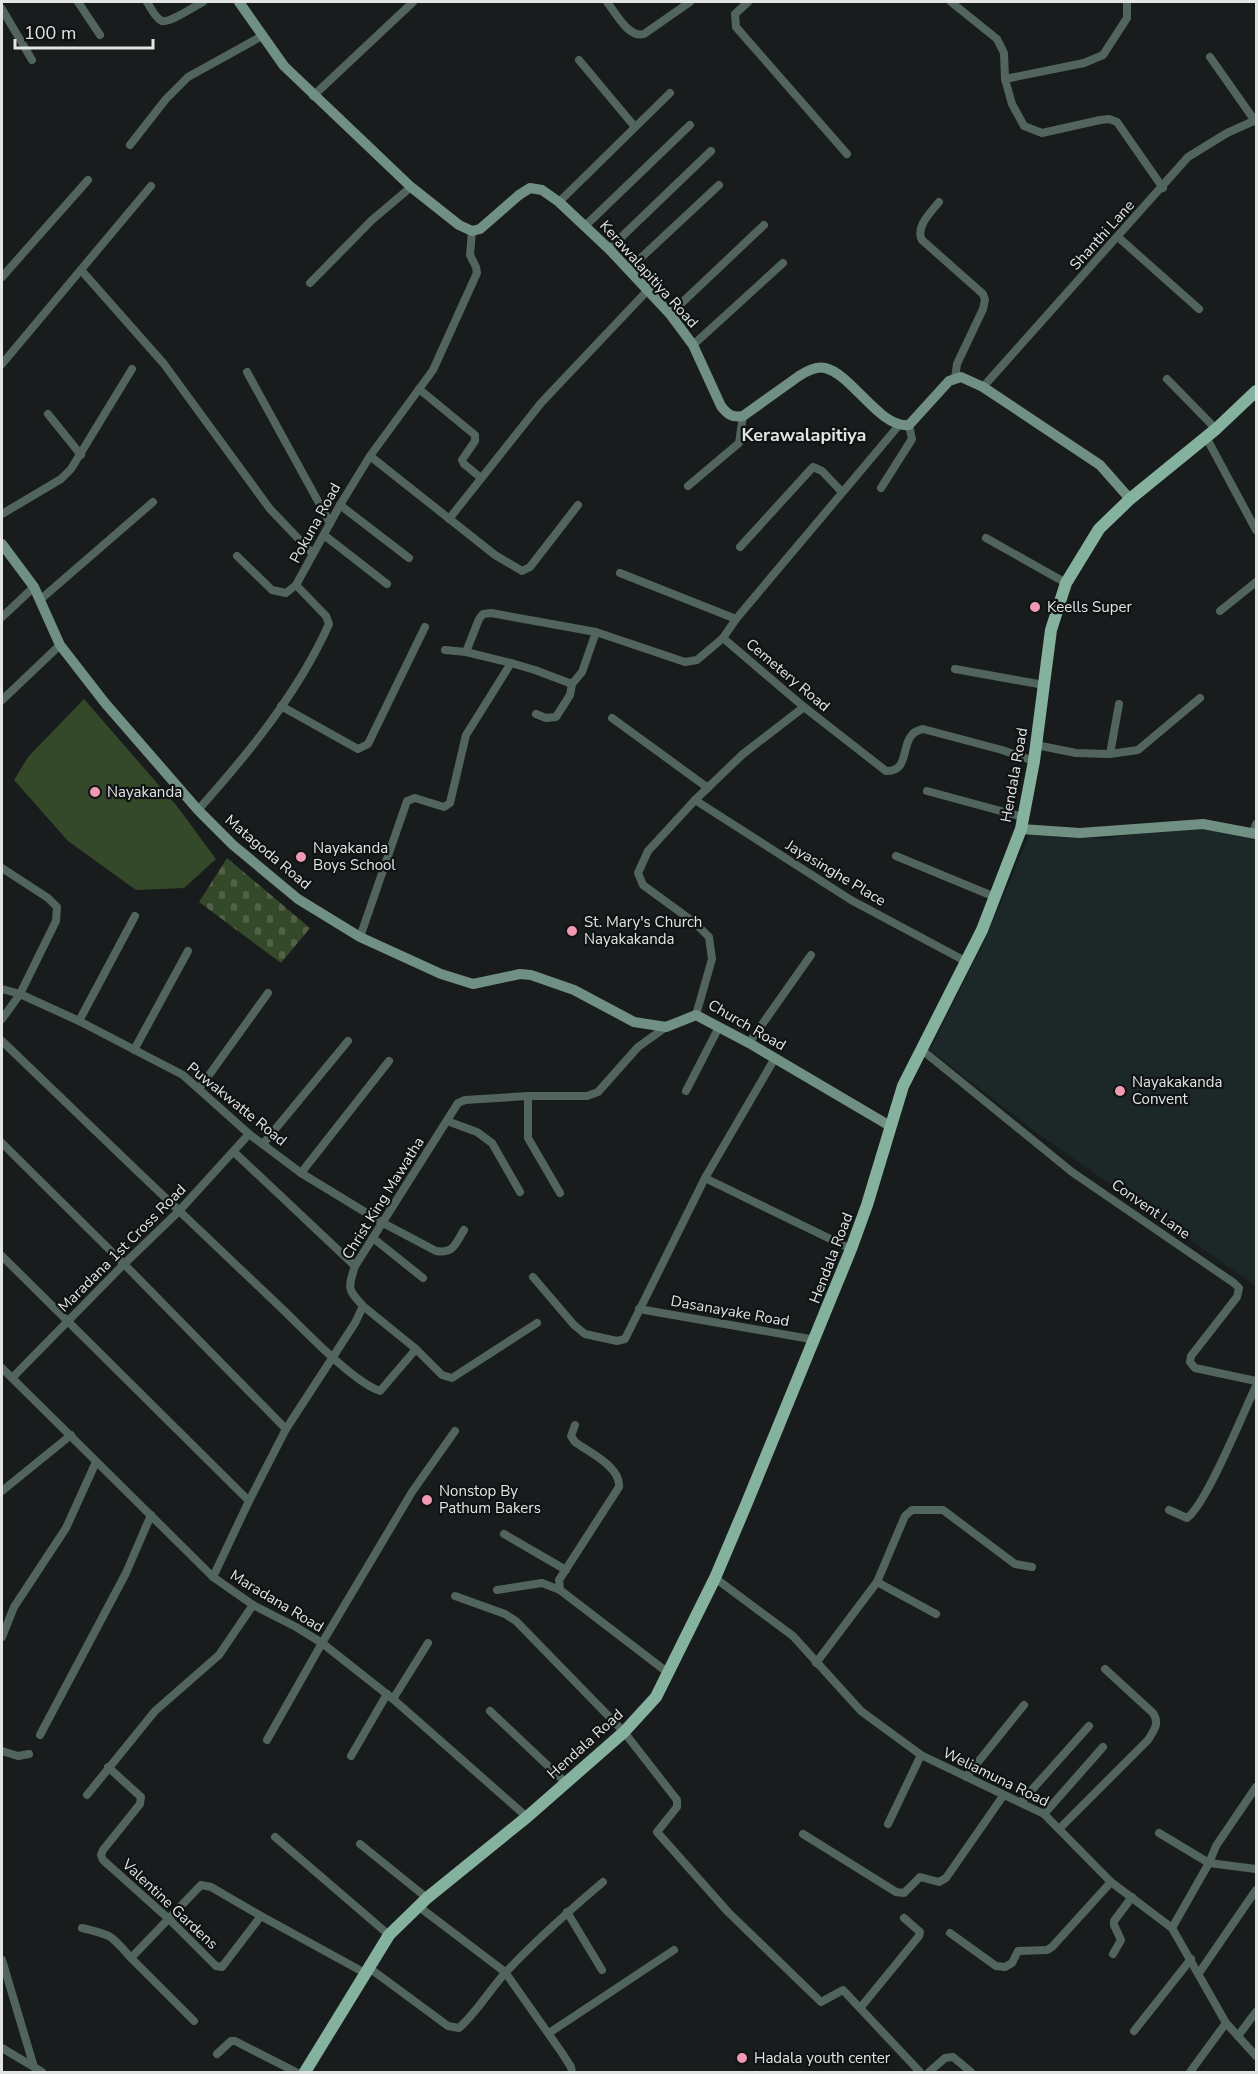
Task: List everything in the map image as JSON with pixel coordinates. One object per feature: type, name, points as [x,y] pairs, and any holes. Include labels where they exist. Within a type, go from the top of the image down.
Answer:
[{"type":"main road","name":"Hendala Road","points":[[305,2073],[389,1935],[422,1902],[527,1817],[624,1732],[656,1696],[715,1578],[816,1340],[867,1205],[903,1086],[967,962],[995,897],[1022,823],[1034,761],[1051,630],[1066,583],[1100,530],[1130,499],[1211,433],[1257,391]]},
{"type":"street","points":[[78,2],[100,35]]},
{"type":"street","points":[[147,2],[155,15],[161,20],[168,21],[203,2]]},
{"type":"street","points":[[242,2],[262,36],[284,66],[314,96],[411,187],[454,222],[472,231]]},
{"type":"street","points":[[314,96],[413,2]]},
{"type":"street","points":[[607,2],[632,33],[639,36],[690,2]]},
{"type":"street","points":[[748,2],[735,14],[735,27],[847,154]]},
{"type":"street","points":[[951,2],[997,39],[1004,53],[1005,79],[1012,104],[1024,126],[1042,133],[1109,119],[1117,122],[1163,188]]},
{"type":"street","points":[[1005,79],[1084,63],[1103,55],[1127,18],[1127,2]]},
{"type":"street","points":[[2,9],[32,60]]},
{"type":"street","points":[[130,145],[166,99],[188,77],[262,36]]},
{"type":"street","points":[[1210,57],[1256,120]]},
{"type":"street","points":[[579,60],[635,127]]},
{"type":"street","points":[[559,202],[670,93]]},
{"type":"street","name":"Shanthi Lane","points":[[983,387],[1188,158],[1227,133],[1256,120]]},
{"type":"street","points":[[585,226],[690,125]]},
{"type":"street","points":[[609,249],[711,151]]},
{"type":"street","points":[[2,277],[88,180]]},
{"type":"street","points":[[628,270],[719,185]]},
{"type":"street","points":[[2,364],[151,186]]},
{"type":"street","points":[[310,283],[372,220],[411,187]]},
{"type":"street","name":"Kerawalapitiya Road","points":[[472,231],[484,226],[525,190],[538,188],[559,202],[609,249],[670,314],[693,345],[721,406],[732,416],[743,416]]},
{"type":"street","points":[[939,201],[920,228],[919,235],[929,247],[983,294],[985,300],[957,364],[955,378]]},
{"type":"street","points":[[670,314],[764,225]]},
{"type":"street","name":"Pokuna Road","points":[[198,810],[246,756],[318,649],[329,624],[326,616],[296,585],[370,456],[433,370],[477,273],[470,255],[472,231]]},
{"type":"street","points":[[1118,237],[1199,309]]},
{"type":"street","points":[[693,345],[783,263]]},
{"type":"street","points":[[81,270],[164,364],[270,509],[313,554]]},
{"type":"street","points":[[449,519],[541,403],[647,291]]},
{"type":"street","points":[[688,486],[739,443],[743,416],[799,376],[808,371],[823,368],[836,373],[889,419],[905,425],[912,439],[881,488]]},
{"type":"street","points":[[2,514],[61,479],[81,456],[99,420],[132,369]]},
{"type":"street","points":[[247,372],[330,523]]},
{"type":"street","points":[[905,425],[955,378],[968,379],[1100,465],[1130,499]]},
{"type":"street","points":[[1167,379],[1211,433],[1257,530]]},
{"type":"street","points":[[419,389],[475,435],[475,441],[462,460],[481,478]]},
{"type":"street","points":[[48,414],[81,456]]},
{"type":"street","name":"Cemetery Road","points":[[905,425],[842,492],[736,619],[723,638],[804,707],[886,771],[898,768],[902,763],[909,737],[913,732],[923,729],[1034,761]]},
{"type":"street","points":[[370,456],[495,555],[522,571],[530,567],[578,506]]},
{"type":"street","points":[[740,547],[813,467],[822,471],[842,492]]},
{"type":"street","points":[[40,598],[153,502]]},
{"type":"street","points":[[340,505],[409,558]]},
{"type":"street","points":[[324,535],[387,584]]},
{"type":"street","points":[[986,538],[1066,583]]},
{"type":"street","name":"Matagoda Road","points":[[3,550],[34,587],[60,645],[105,703],[198,810],[232,845],[298,899],[360,937],[441,974],[473,984],[520,974],[531,975],[574,990],[634,1022],[666,1027]]},
{"type":"street","points":[[237,556],[261,582],[272,590],[286,593],[296,585]]},
{"type":"street","points":[[620,573],[736,619]]},
{"type":"street","points":[[1220,611],[1257,582]]},
{"type":"street","points":[[2,617],[34,587]]},
{"type":"street","points":[[466,652],[479,619],[483,614],[491,613],[596,632],[685,662],[696,660],[723,638]]},
{"type":"street","points":[[281,706],[358,749],[363,748],[368,744],[425,627]]},
{"type":"street","points":[[536,714],[546,718],[556,717],[570,695],[572,684],[582,672],[596,632]]},
{"type":"street","points":[[2,700],[60,645]]},
{"type":"street","points":[[445,650],[466,652],[511,663],[572,684]]},
{"type":"street","points":[[360,937],[407,801],[415,798],[444,807],[450,803],[466,735],[511,663]]},
{"type":"street","points":[[955,669],[1044,685]]},
{"type":"street","points":[[1036,745],[1076,753],[1110,754],[1138,750],[1200,698]]},
{"type":"street","points":[[1110,754],[1119,704]]},
{"type":"street","name":"Church Road","points":[[804,707],[743,754],[695,800],[648,851],[638,873],[643,885],[695,923],[709,937],[712,958],[696,1015],[749,1043],[890,1126]]},
{"type":"street","points":[[612,718],[708,788]]},
{"type":"street","points":[[927,791],[1022,823],[1080,833],[1203,824],[1255,830]]},
{"type":"street","name":"Jayasinghe Place","points":[[695,800],[851,900],[967,962]]},
{"type":"street","points":[[897,856],[995,897]]},
{"type":"street","points":[[2,868],[57,906],[56,921],[20,994],[2,1019]]},
{"type":"street","points":[[79,1021],[135,916]]},
{"type":"street","points":[[134,1050],[188,951]]},
{"type":"street","points":[[749,1043],[811,956]]},
{"type":"street","name":"Puwakwatte Road","points":[[2,989],[20,994],[79,1021],[183,1075],[249,1134],[301,1173],[383,1223],[436,1251],[451,1250],[464,1230]]},
{"type":"street","points":[[199,1089],[268,993]]},
{"type":"street","points":[[666,1027],[696,1015]]},
{"type":"street","name":"Christ King Mawatha","points":[[363,1306],[350,1293],[349,1285],[355,1266],[458,1103],[465,1100],[528,1096],[587,1096],[598,1092],[638,1047],[666,1027]]},
{"type":"street","points":[[686,1091],[719,1027]]},
{"type":"street","points":[[2,1041],[179,1211],[369,1387],[380,1391],[416,1349]]},
{"type":"street","points":[[262,1144],[348,1041]]},
{"type":"street","name":"Convent Lane","points":[[922,1050],[1072,1172],[1234,1283],[1239,1288],[1237,1297],[1191,1356],[1190,1362],[1195,1368],[1257,1381]]},
{"type":"street","points":[[533,1276],[574,1325],[590,1336],[617,1341],[624,1339],[705,1178],[774,1058]]},
{"type":"street","points":[[301,1173],[389,1061]]},
{"type":"street","points":[[528,1096],[528,1138],[560,1193]]},
{"type":"street","points":[[447,1121],[477,1132],[492,1143],[520,1192]]},
{"type":"street","name":"Maradana 1st Cross Road","points":[[12,1378],[179,1211],[249,1134]]},
{"type":"street","points":[[2,1143],[286,1429]]},
{"type":"street","points":[[234,1152],[355,1266]]},
{"type":"street","points":[[705,1178],[851,1249]]},
{"type":"street","points":[[373,1238],[423,1278]]},
{"type":"street","points":[[2,1256],[249,1501]]},
{"type":"street","points":[[213,1577],[286,1429],[355,1323],[363,1306],[416,1349],[442,1375],[452,1378],[537,1323]]},
{"type":"street","name":"Dasanayake Road","points":[[639,1309],[816,1340]]},
{"type":"street","name":"Maradana Road","points":[[2,1368],[213,1577],[253,1605],[322,1643],[390,1696],[527,1817]]},
{"type":"street","points":[[1169,1510],[1187,1518],[1194,1510],[1212,1479],[1257,1386]]},
{"type":"street","points":[[560,1590],[560,1580],[619,1487],[614,1471],[575,1442],[571,1436],[575,1425]]},
{"type":"street","points":[[267,1740],[412,1492],[455,1431]]},
{"type":"street","points":[[2,1491],[71,1435]]},
{"type":"street","points":[[2,1637],[14,1607],[66,1528],[96,1462]]},
{"type":"street","points":[[816,1663],[878,1582],[905,1516],[912,1510],[943,1510],[1015,1564],[1032,1568]]},
{"type":"street","points":[[40,1735],[126,1573],[151,1515]]},
{"type":"street","points":[[504,1534],[566,1570]]},
{"type":"street","name":"Weliamuna Road","points":[[715,1578],[793,1636],[861,1710],[921,1755],[1044,1814],[1111,1882],[1172,1928],[1226,2023],[1257,2056]]},
{"type":"street","points":[[878,1582],[936,1614]]},
{"type":"street","points":[[497,1590],[542,1583],[560,1590],[667,1672]]},
{"type":"street","points":[[455,1596],[505,1614],[516,1621],[624,1732],[679,1803],[658,1828],[657,1832],[660,1836],[728,1912],[817,1999],[821,2002],[843,1990],[920,2073]]},
{"type":"street","points":[[87,1795],[155,1711],[219,1655],[253,1605]]},
{"type":"street","points":[[351,1756],[428,1642]]},
{"type":"street","points":[[1059,1829],[1148,1740],[1157,1724],[1153,1713],[1105,1669]]},
{"type":"street","points":[[966,1777],[1024,1705]]},
{"type":"street","points":[[490,1711],[565,1782]]},
{"type":"street","points":[[1021,1802],[1089,1726]]},
{"type":"street","points":[[1044,1814],[1103,1747]]},
{"type":"street","points":[[2,1751],[18,1756],[29,1754]]},
{"type":"street","points":[[888,1824],[921,1755]]},
{"type":"street","name":"Valentine Gardens","points":[[108,1767],[141,1797],[140,1803],[103,1850],[101,1855],[103,1860],[219,1968],[261,1916]]},
{"type":"street","points":[[1172,1928],[1209,1863],[1216,1846],[1257,1786]]},
{"type":"street","points":[[803,1834],[896,1892],[904,1893],[920,1877],[939,1882],[946,1878],[1003,1796]]},
{"type":"street","points":[[1159,1833],[1209,1863],[1257,1869]]},
{"type":"street","points":[[274,1838],[389,1935]]},
{"type":"street","points":[[360,1844],[422,1902],[505,1972],[549,2033],[571,2067],[572,2073]]},
{"type":"street","points":[[131,1958],[170,1920],[201,1885],[211,1887],[261,1916],[366,1970],[448,2026],[459,2028],[468,2020],[505,1972],[567,1912],[603,1882]]},
{"type":"street","points":[[950,1933],[996,1966],[1005,1967],[1012,1962],[1018,1950],[1047,1950],[1052,1947],[1111,1882]]},
{"type":"street","points":[[1199,1973],[1257,1890]]},
{"type":"street","points":[[1113,1954],[1121,1940],[1114,1921],[1132,1897]]},
{"type":"street","points":[[567,1912],[602,1970]]},
{"type":"street","points":[[861,2007],[919,1936],[920,1932],[904,1918]]},
{"type":"street","points":[[82,1928],[113,1937],[194,2021]]},
{"type":"street","points":[[549,2033],[674,1950]]},
{"type":"street","points":[[1134,2031],[1191,1959]]},
{"type":"street","points":[[2,1960],[34,2067]]},
{"type":"street","points":[[1238,2036],[1257,2012]]},
{"type":"street","points":[[1190,2073],[1226,2023]]},
{"type":"street","points":[[217,2054],[231,2041],[235,2041],[296,2073]]},
{"type":"street","points":[[2,2048],[42,2073]]},
{"type":"street","points":[[929,2073],[945,2058],[953,2056],[971,2073]]},
{"type":"shaded area","name":"Nayakakanda Convent","points":[[1210,828],[1256,838],[1256,1286],[1037,1133],[930,1050],[984,942],[1031,831],[1102,839],[1157,829]]},
{"type":"green space","name":"Nayakanda","points":[[84,699],[176,805],[216,859],[184,888],[136,890],[68,841],[14,780],[28,757]]},
{"type":"green space","points":[[227,858],[310,928],[281,963],[199,902]]},
{"type":"place","name":"Keells Super","points":[[1035,607]]},
{"type":"place","name":"Nayakanda","points":[[95,792]]},
{"type":"place","name":"Nayakanda Boys School","points":[[301,857]]},
{"type":"place","name":"St. Mary's Church Nayakakanda","points":[[572,931]]},
{"type":"place","name":"Nayakakanda Convent","points":[[1120,1091]]},
{"type":"place","name":"Nonstop By Pathum Bakers","points":[[427,1500]]},
{"type":"place","name":"Hadala youth center","points":[[742,2058]]},
{"type":"district","name":"Kerawalapitiya","points":[[804,435]]}]
